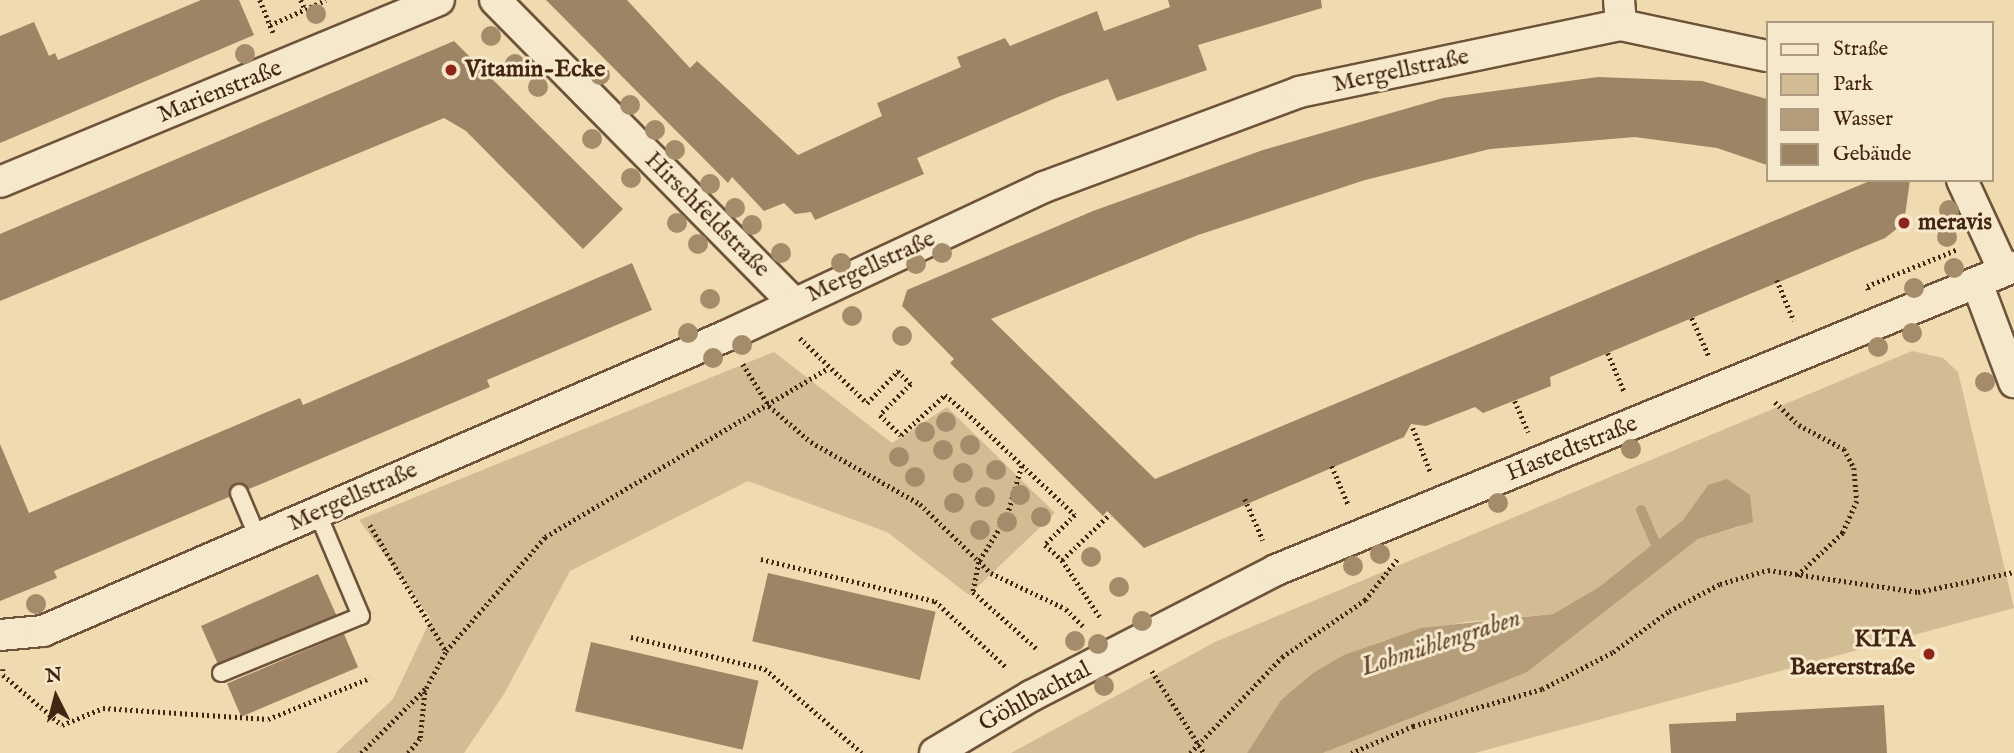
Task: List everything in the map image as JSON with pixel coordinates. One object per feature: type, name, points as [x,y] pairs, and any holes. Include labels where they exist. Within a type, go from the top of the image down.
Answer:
[{"type":"street","name":"Marienstraße","points":[[0,182],[439,0]]},
{"type":"street","name":"Hirschfeldstraße","points":[[495,0],[794,303]]},
{"type":"street","name":"Mergellstraße","points":[[4,636],[43,631],[726,336],[1044,187],[1299,92],[1620,13],[1766,56]]},
{"type":"street","points":[[1963,182],[2009,269]]},
{"type":"street","name":"Hastedtstraße","points":[[1142,652],[1276,570],[1808,354],[2009,269]]},
{"type":"street","points":[[1977,283],[2014,383]]},
{"type":"street","name":"Göhlbachtal","points":[[935,753],[1031,696],[1142,652]]},
{"type":"lane","points":[[239,493],[258,538]]},
{"type":"lane","points":[[220,673],[361,616],[317,512]]},
{"type":"path","points":[[301,0],[305,9]]},
{"type":"path","points":[[270,25],[326,0]]},
{"type":"path","points":[[1867,286],[1965,246]]},
{"type":"path","points":[[1777,280],[1808,354]]},
{"type":"path","points":[[794,303],[790,327],[828,368],[867,403],[898,371],[911,384],[880,415],[901,435],[945,395],[1075,515],[1045,545],[1062,560],[1100,617]]},
{"type":"path","points":[[726,336],[769,406],[854,470],[920,504],[979,562],[1010,586],[1066,609],[1083,626]]},
{"type":"path","points":[[1608,353],[1637,423]]},
{"type":"path","points":[[360,753],[426,688],[446,651],[545,537],[769,406],[828,368]]},
{"type":"path","points":[[1774,401],[1799,425],[1844,449],[1854,468],[1857,500],[1843,533],[1797,576]]},
{"type":"path","points":[[1413,428],[1443,501]]},
{"type":"path","points":[[1022,466],[1007,517],[979,562],[973,592],[1037,649]]},
{"type":"path","points":[[1332,466],[1361,534]]},
{"type":"path","points":[[1245,499],[1276,570]]},
{"type":"path","points":[[1062,560],[1110,514]]},
{"type":"path","points":[[369,523],[446,651]]},
{"type":"path","points":[[1191,753],[1282,657],[1365,600],[1399,557]]},
{"type":"path","points":[[761,559],[935,601],[1005,666]]},
{"type":"path","points":[[1352,753],[1413,726],[1542,689],[1720,584],[1768,570],[1918,592],[2014,572]]},
{"type":"path","points":[[4,636],[3,675],[62,725],[103,708],[268,719],[370,678]]},
{"type":"path","points":[[631,637],[765,669],[862,753]]},
{"type":"path","points":[[1142,652],[1204,753]]},
{"type":"path","points":[[408,753],[420,738],[426,688]]},
{"type":"green space","points":[[1912,351],[1943,358],[1958,372],[2014,608],[1475,753],[1323,753],[1407,720],[1597,613],[1698,539],[1742,526],[1750,495],[1727,480],[1708,485],[1683,520],[1599,587],[1553,614],[1464,622],[1382,641],[1313,673],[1281,700],[1247,753],[1011,753],[1215,642]]},
{"type":"green space","points":[[774,352],[892,443],[947,407],[1055,513],[969,595],[887,532],[748,481],[570,571],[504,694],[464,753],[336,753],[393,699],[431,619],[359,520]]},
{"type":"water","points":[[1727,479],[1750,495],[1753,522],[1698,539],[1527,672],[1323,753],[1247,753],[1281,700],[1313,673],[1344,655],[1421,628],[1553,614],[1599,587],[1683,520],[1708,485]]},
{"type":"building","points":[[201,0],[239,0],[254,35],[0,143],[0,36],[34,22],[49,56],[55,53],[58,60]]},
{"type":"building","points":[[546,0],[627,0],[690,68],[697,61],[798,155],[882,116],[877,103],[961,67],[957,57],[1005,38],[1010,46],[1097,11],[1104,31],[1170,7],[1168,0],[1321,0],[1322,8],[1198,45],[1207,70],[1117,101],[1108,79],[1058,97],[917,158],[924,174],[815,220],[811,212],[795,214],[784,203],[764,211],[732,177],[728,183]]},
{"type":"building","points":[[454,41],[623,209],[583,249],[466,131],[444,118],[0,301],[0,234]]},
{"type":"building","points":[[1598,77],[1702,81],[1766,99],[1766,165],[1717,148],[1635,137],[1490,149],[1365,180],[1198,235],[991,319],[1155,479],[1867,182],[1910,182],[1904,223],[1885,238],[1550,377],[1551,386],[1483,413],[1475,407],[1426,426],[1411,424],[1404,437],[1144,548],[1107,511],[1103,516],[950,363],[954,359],[902,306],[907,290],[1093,211],[1263,150],[1443,98]]},
{"type":"building","points":[[632,263],[652,310],[487,380],[490,387],[249,489],[234,484],[229,497],[54,571],[57,578],[0,601],[0,444],[29,513],[300,398],[303,405]]},
{"type":"building","points":[[768,573],[936,612],[920,680],[752,641]]},
{"type":"building","points":[[318,574],[336,615],[219,667],[201,626]]},
{"type":"building","points":[[344,634],[358,667],[241,717],[227,684]]},
{"type":"building","points":[[591,642],[759,681],[743,750],[575,711]]},
{"type":"building","points":[[1884,705],[1887,753],[1671,753],[1669,724],[1736,721],[1736,713]]},
{"type":"waterway","name":"Lohmühlengraben","points":[[1641,510],[1660,554]]},
{"type":"place","name":"Vitamin-Ecke","points":[[451,70]]},
{"type":"place","name":"meravis","points":[[1904,223]]},
{"type":"place","name":"KITA Baererstraße","points":[[1929,654]]}]
